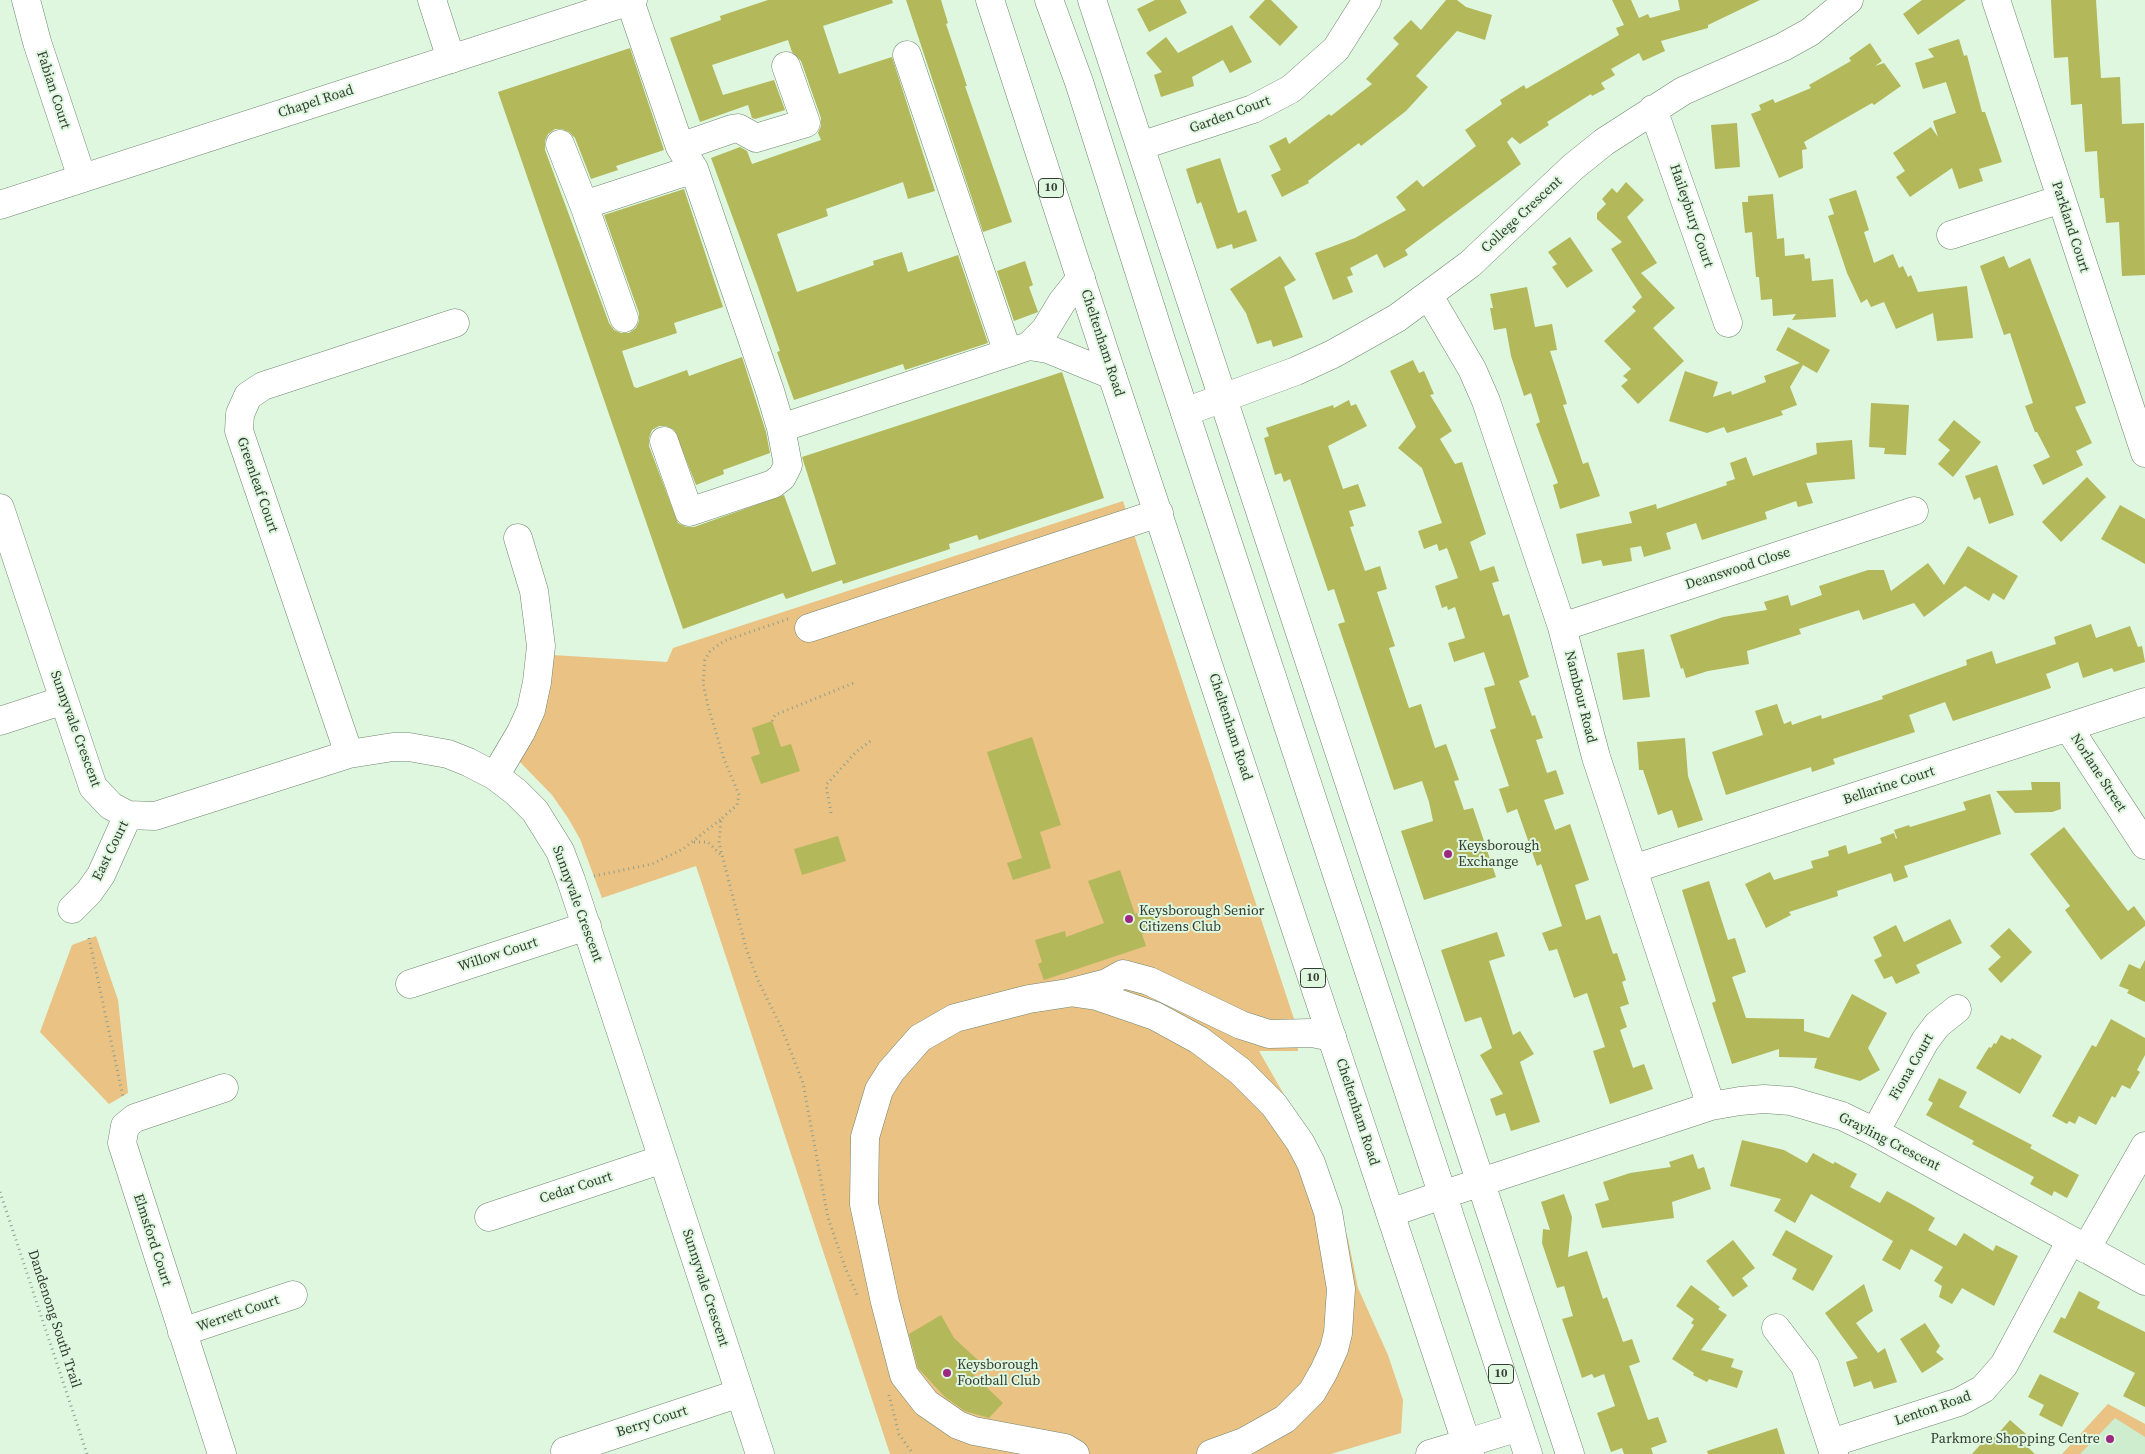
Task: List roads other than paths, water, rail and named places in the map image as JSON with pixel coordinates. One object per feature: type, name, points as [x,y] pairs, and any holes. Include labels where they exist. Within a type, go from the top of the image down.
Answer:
[{"type":"street","name":"Fabian Court","points":[[26,0],[37,42],[82,178]]},
{"type":"street","points":[[432,0],[451,59]]},
{"type":"street","name":"Chapel Road","points":[[0,205],[631,0]]},
{"type":"street","points":[[631,0],[680,147],[694,169],[781,428],[788,465],[778,481],[689,512],[664,441]]},
{"type":"street","name":"Cheltenham Road","points":[[990,0],[1112,375],[1469,1449]]},
{"type":"street","name":"10","points":[[1049,0],[1079,82],[1185,412],[1528,1454]]},
{"type":"street","points":[[1092,0],[1570,1454]]},
{"type":"street","name":"Garden Court","points":[[1140,146],[1253,109],[1291,89],[1336,49],[1367,0]]},
{"type":"street","name":"College Crescent","points":[[1185,412],[1223,399],[1333,354],[1397,318],[1470,264],[1573,167],[1604,142],[1653,109],[1716,74],[1783,47],[1810,32],[1849,0]]},
{"type":"street","name":"Parkland Court","points":[[1996,0],[2145,453]]},
{"type":"street","points":[[907,55],[1018,349]]},
{"type":"street","points":[[680,147],[732,129],[738,128],[756,138],[806,123],[786,66]]},
{"type":"street","name":"Haileybury Court","points":[[1653,109],[1728,323]]},
{"type":"street","points":[[560,144],[624,318]]},
{"type":"street","points":[[584,205],[694,169]]},
{"type":"street","points":[[1951,235],[2061,199]]},
{"type":"street","points":[[781,428],[1018,349],[1045,330],[1062,302],[1081,278]]},
{"type":"street","name":"Nambour Road","points":[[1429,296],[1472,369],[1486,401],[1562,627],[1584,708],[1589,735],[1711,1106]]},
{"type":"street","name":"Greenleaf Court","points":[[349,754],[239,431],[240,414],[248,396],[264,386],[455,324]]},
{"type":"street","points":[[1018,349],[1048,349],[1112,375]]},
{"type":"street","name":"Sunnyvale Crescent","points":[[0,508],[93,787],[111,806],[128,815],[143,817],[171,812],[349,754],[393,747],[410,747],[448,754],[495,776],[516,792],[535,811],[549,831],[563,858],[760,1454]]},
{"type":"street","name":"Deanswood Close","points":[[1562,627],[1914,511]]},
{"type":"street","points":[[800,623],[1159,513]]},
{"type":"street","points":[[495,776],[521,732],[531,710],[537,682],[541,646],[534,591],[518,538]]},
{"type":"street","points":[[0,721],[64,700]]},
{"type":"street","name":"Bellarine Court","points":[[1633,869],[2145,702]]},
{"type":"street","name":"Norlane Street","points":[[2068,727],[2145,845]]},
{"type":"street","name":"East Court","points":[[72,909],[89,892],[101,875],[128,815]]},
{"type":"street","name":"Willow Court","points":[[410,984],[586,926]]},
{"type":"street","points":[[1076,1454],[1065,1448],[974,1431],[940,1415],[913,1390],[898,1360],[864,1204],[865,1136],[879,1090],[903,1054],[920,1038],[955,1018],[1029,999],[1068,993],[1107,983],[1123,974],[1148,981],[1241,1025],[1269,1034],[1312,1033],[1332,1036]]},
{"type":"street","points":[[1068,993],[1098,996],[1155,1016],[1199,1040],[1240,1071],[1274,1105],[1300,1142],[1314,1170],[1328,1212],[1341,1289],[1338,1333],[1324,1371],[1312,1392],[1284,1419],[1244,1442],[1211,1454]]},
{"type":"street","name":"Fiona Court","points":[[1875,1132],[1925,1041],[1937,1025],[1957,1009]]},
{"type":"street","name":"Elmsford Court","points":[[222,1454],[127,1165],[122,1135],[125,1126],[135,1118],[224,1088]]},
{"type":"street","name":"Grayling Crescent","points":[[1390,1213],[1711,1106],[1764,1099],[1791,1101],[1842,1116],[1875,1132],[2145,1281]]},
{"type":"street","name":"Lenton Road","points":[[1832,1449],[1959,1402],[1983,1390],[2004,1365],[2079,1245],[2145,1146]]},
{"type":"street","name":"Cedar Court","points":[[489,1217],[663,1159]]},
{"type":"street","name":"Werrett Court","points":[[182,1332],[293,1295]]},
{"type":"street","points":[[1776,1328],[1805,1366],[1832,1449]]},
{"type":"street","name":"Berry Court","points":[[565,1451],[740,1393]]},
{"type":"street","points":[[1430,1454],[1469,1449],[1519,1427]]},
{"type":"place","name":"Keysborough Exchange","points":[[1448,854]]},
{"type":"place","name":"Keysborough Senior Citizens Club","points":[[1129,919]]},
{"type":"place","name":"Keysborough Football Club","points":[[947,1373]]},
{"type":"place","name":"Parkmore Shopping Centre","points":[[2110,1439]]}]
